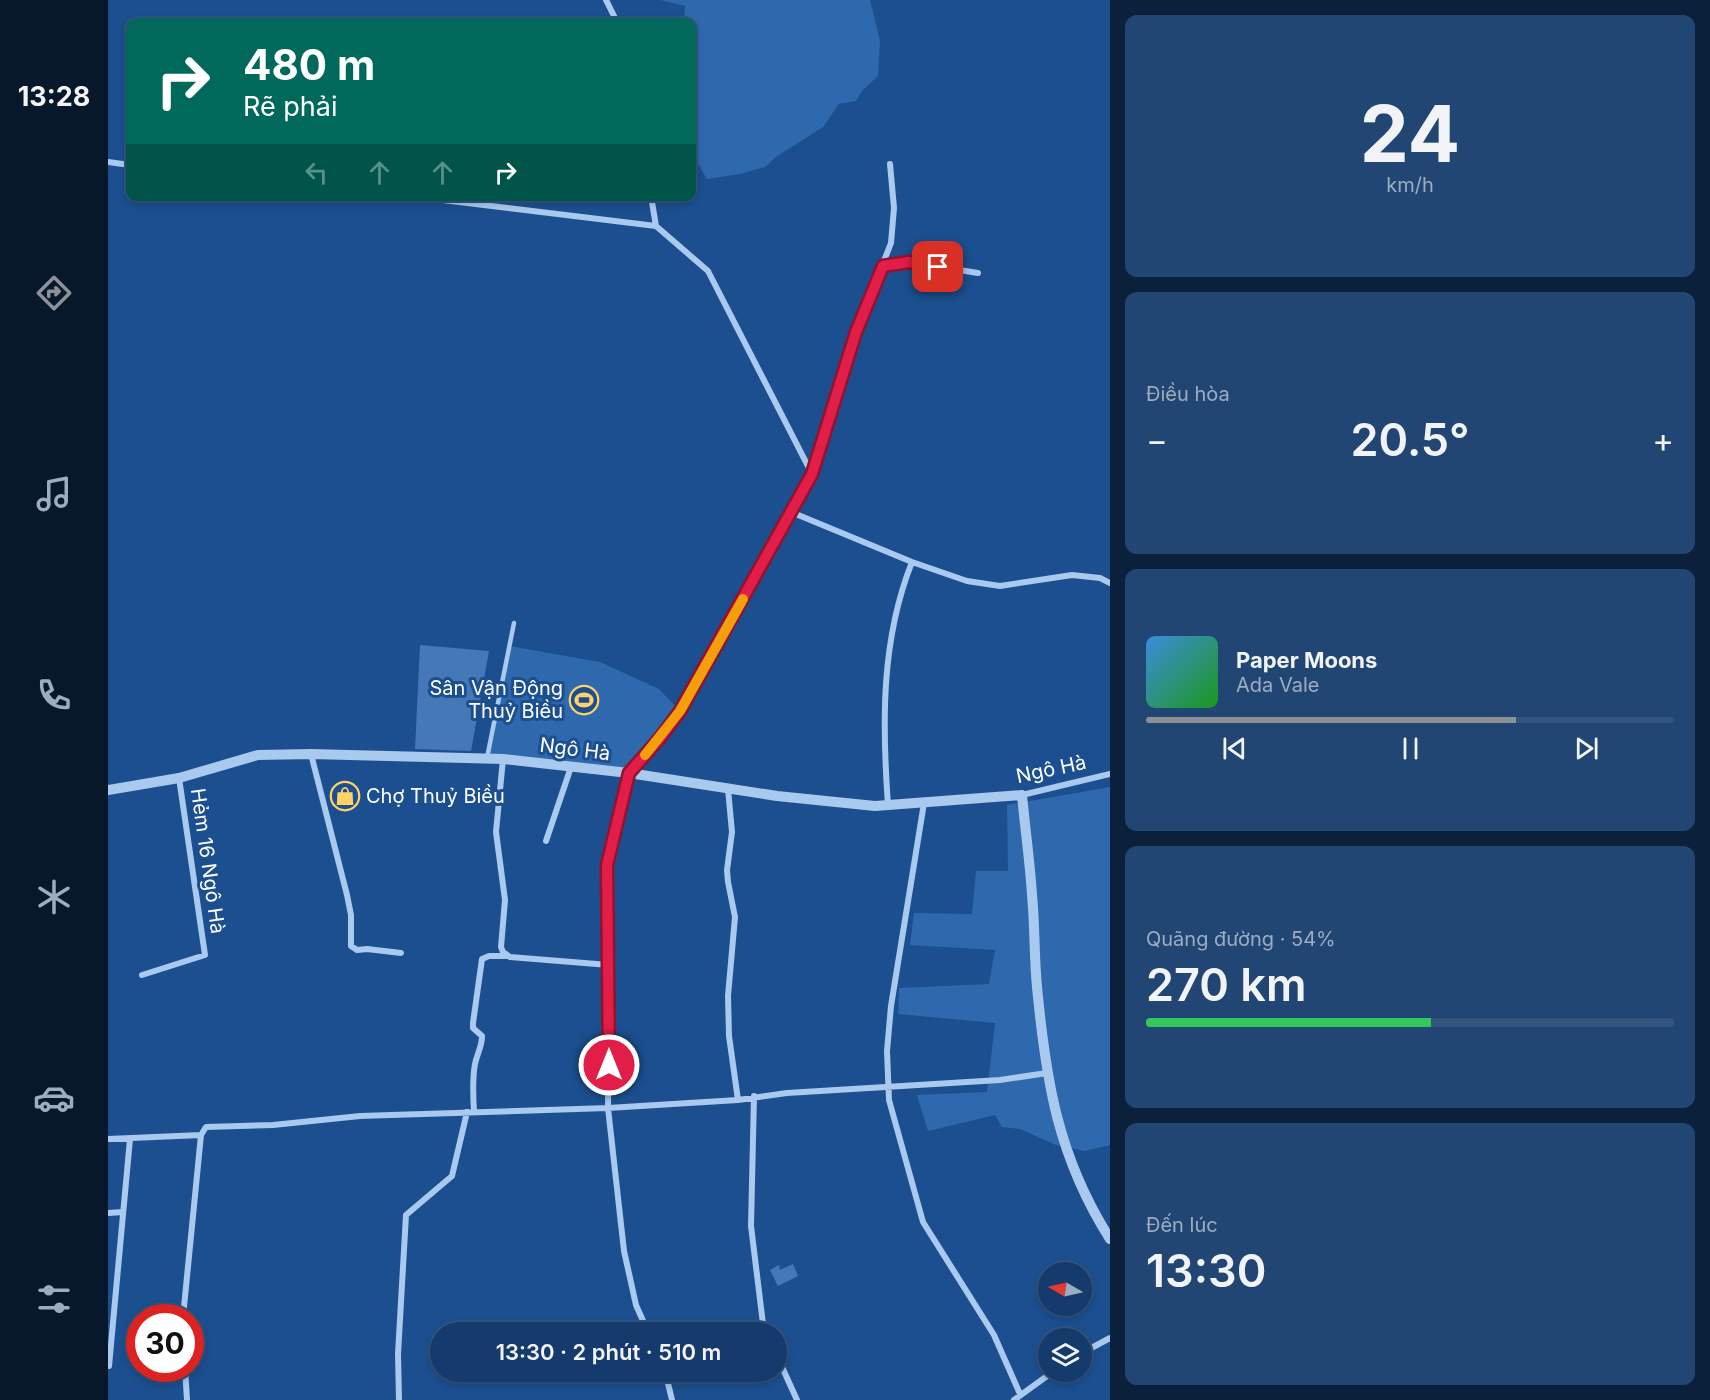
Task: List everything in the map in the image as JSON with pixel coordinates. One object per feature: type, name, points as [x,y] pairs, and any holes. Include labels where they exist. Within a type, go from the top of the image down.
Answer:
[{"type":"street","points":[[606,0],[615,18]]},
{"type":"street","points":[[108,162],[126,164]]},
{"type":"street","points":[[644,1322],[636,1305],[624,1251],[608,1108],[607,865],[629,773],[680,711],[812,474],[856,332],[891,243],[893,193],[890,164]]},
{"type":"street","points":[[449,201],[656,226],[708,271],[812,474]]},
{"type":"street","points":[[652,201],[656,226]]},
{"type":"street","points":[[883,266],[909,262],[978,273]]},
{"type":"street","points":[[791,513],[912,562],[967,581],[1000,586],[1072,574],[1100,578],[1110,583]]},
{"type":"street","points":[[888,805],[884,740],[887,663],[891,627],[912,562]]},
{"type":"street","points":[[311,754],[347,895],[351,915],[351,946],[357,950],[401,953]]},
{"type":"street","name":"Ngô Hà","points":[[108,790],[179,778],[258,755],[311,754],[503,759],[629,773],[777,796],[875,806],[1022,795],[1110,774]]},
{"type":"street","points":[[503,759],[496,832],[505,900],[501,947],[503,952],[510,957]]},
{"type":"street","points":[[546,841],[571,767]]},
{"type":"street","name":"Hẻm 16 Ngô Hà","points":[[142,975],[205,955],[179,778]]},
{"type":"street","points":[[728,789],[732,832],[727,870],[735,917],[728,996],[729,1036],[738,1100]]},
{"type":"street","points":[[1022,795],[1033,896],[1037,986],[1047,1073],[1060,1134],[1096,1218],[1110,1239]]},
{"type":"street","points":[[924,803],[891,1006],[887,1051],[893,1118],[923,1222],[994,1335],[1020,1394]]},
{"type":"street","points":[[399,1400],[398,1354],[406,1215],[452,1176],[470,1112],[476,1061],[482,1042],[482,1036],[473,1028],[472,1023],[482,959],[489,956],[609,965]]},
{"type":"street","points":[[184,1304],[201,1135],[206,1126],[273,1125],[360,1116],[608,1108],[738,1100],[754,1096],[1000,1080],[1047,1073]]},
{"type":"street","points":[[754,1096],[751,1226],[763,1322]]},
{"type":"street","points":[[108,1139],[201,1135]]},
{"type":"street","points":[[109,1366],[130,1139]]},
{"type":"street","points":[[108,1213],[123,1212]]},
{"type":"street","points":[[1092,1348],[1110,1338]]},
{"type":"street","points":[[787,1378],[797,1400]]},
{"type":"street","points":[[186,1382],[187,1400]]},
{"type":"street","points":[[668,1382],[672,1400]]},
{"type":"street","points":[[1014,1400],[1038,1382]]},
{"type":"lane","points":[[481,201],[481,205]]},
{"type":"lane","points":[[487,758],[514,622]]},
{"type":"shaded area","points":[[660,0],[870,0],[880,41],[878,76],[862,91],[856,101],[839,104],[823,127],[776,157],[765,167],[707,179],[696,160],[696,18],[684,18],[685,6]]},
{"type":"shaded area","name":"Sân Vận Động Thuỷ Biều","points":[[509,646],[600,662],[659,689],[680,711],[629,773],[487,758]]},
{"type":"shaded area","points":[[1110,787],[1110,1145],[1085,1151],[1056,1145],[1020,1129],[1002,1127],[995,1115],[928,1131],[917,1095],[987,1092],[995,1023],[898,1014],[899,988],[989,984],[995,950],[910,945],[914,913],[972,914],[976,871],[1008,871],[1007,805]]},
{"type":"building","points":[[420,645],[489,651],[471,751],[415,749]]},
{"type":"building","points":[[793,1264],[798,1276],[778,1286],[770,1270],[779,1265],[780,1270]]},
{"type":"slow traffic","points":[[645,755],[680,711],[743,599]]},
{"type":"place","name":"Sân Vận Động Thuỷ Biều","points":[[584,700]]},
{"type":"place","name":"Chợ Thuỷ Biều","points":[[345,796]]},
{"type":"route","points":[[609,1065],[607,865],[629,773],[680,711],[812,474],[856,332],[883,266],[909,262],[938,267]]}]
